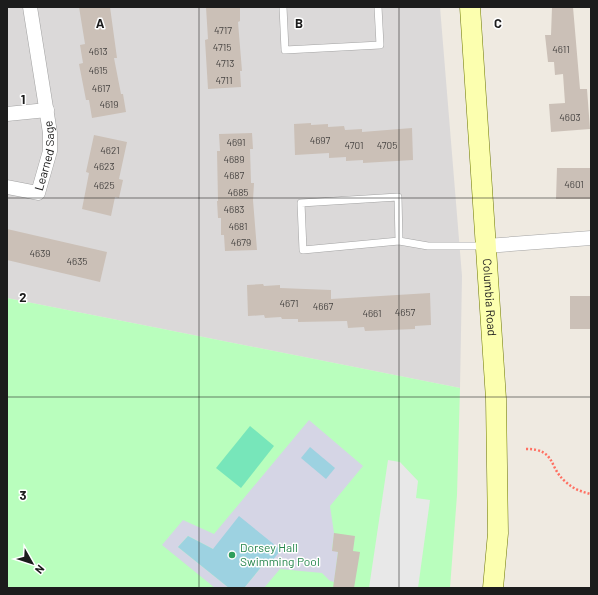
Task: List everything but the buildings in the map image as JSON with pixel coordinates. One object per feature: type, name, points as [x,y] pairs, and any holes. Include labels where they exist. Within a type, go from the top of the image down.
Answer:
[{"type":"street","name":"Learned Sage","points":[[7,186],[38,193],[50,151],[50,133],[47,110],[30,7]]},
{"type":"street","name":"Columbia Road","points":[[470,7],[498,449],[498,533],[493,588]]},
{"type":"street","name":"Learned Sage","points":[[7,114],[47,110]]},
{"type":"street","points":[[486,246],[591,238]]},
{"type":"lane","points":[[283,7],[285,50],[380,45],[378,7]]},
{"type":"lane","points":[[399,241],[398,197],[301,203],[304,250],[399,241],[428,246],[486,246]]},
{"type":"path","points":[[526,449],[537,449],[545,452],[552,460],[557,471],[565,482],[579,491],[591,494]]},
{"type":"shaded area","points":[[7,7],[440,7],[462,276],[460,388],[7,298]]},
{"type":"shaded area","points":[[309,420],[363,466],[330,506],[334,533],[332,550],[338,552],[334,582],[330,581],[322,573],[280,569],[264,588],[244,588],[267,560],[281,550],[213,549],[188,536],[178,547],[229,588],[215,588],[162,545],[183,520],[214,534]]},
{"type":"shaded area","points":[[388,460],[400,462],[418,481],[416,498],[430,500],[418,588],[369,588]]},
{"type":"green space","points":[[7,298],[460,388],[457,495],[450,588],[7,588]]},
{"type":"green space","points":[[250,426],[274,446],[241,488],[216,468]]},
{"type":"water","points":[[310,447],[335,468],[326,479],[301,458]]},
{"type":"water","name":"Dorsey Hall Swimming Pool","points":[[239,516],[281,550],[271,562],[267,560],[244,588],[229,588],[178,547],[188,536],[213,549]]},
{"type":"place","name":"Dorsey Hall Swimming Pool","points":[[232,555]]}]
